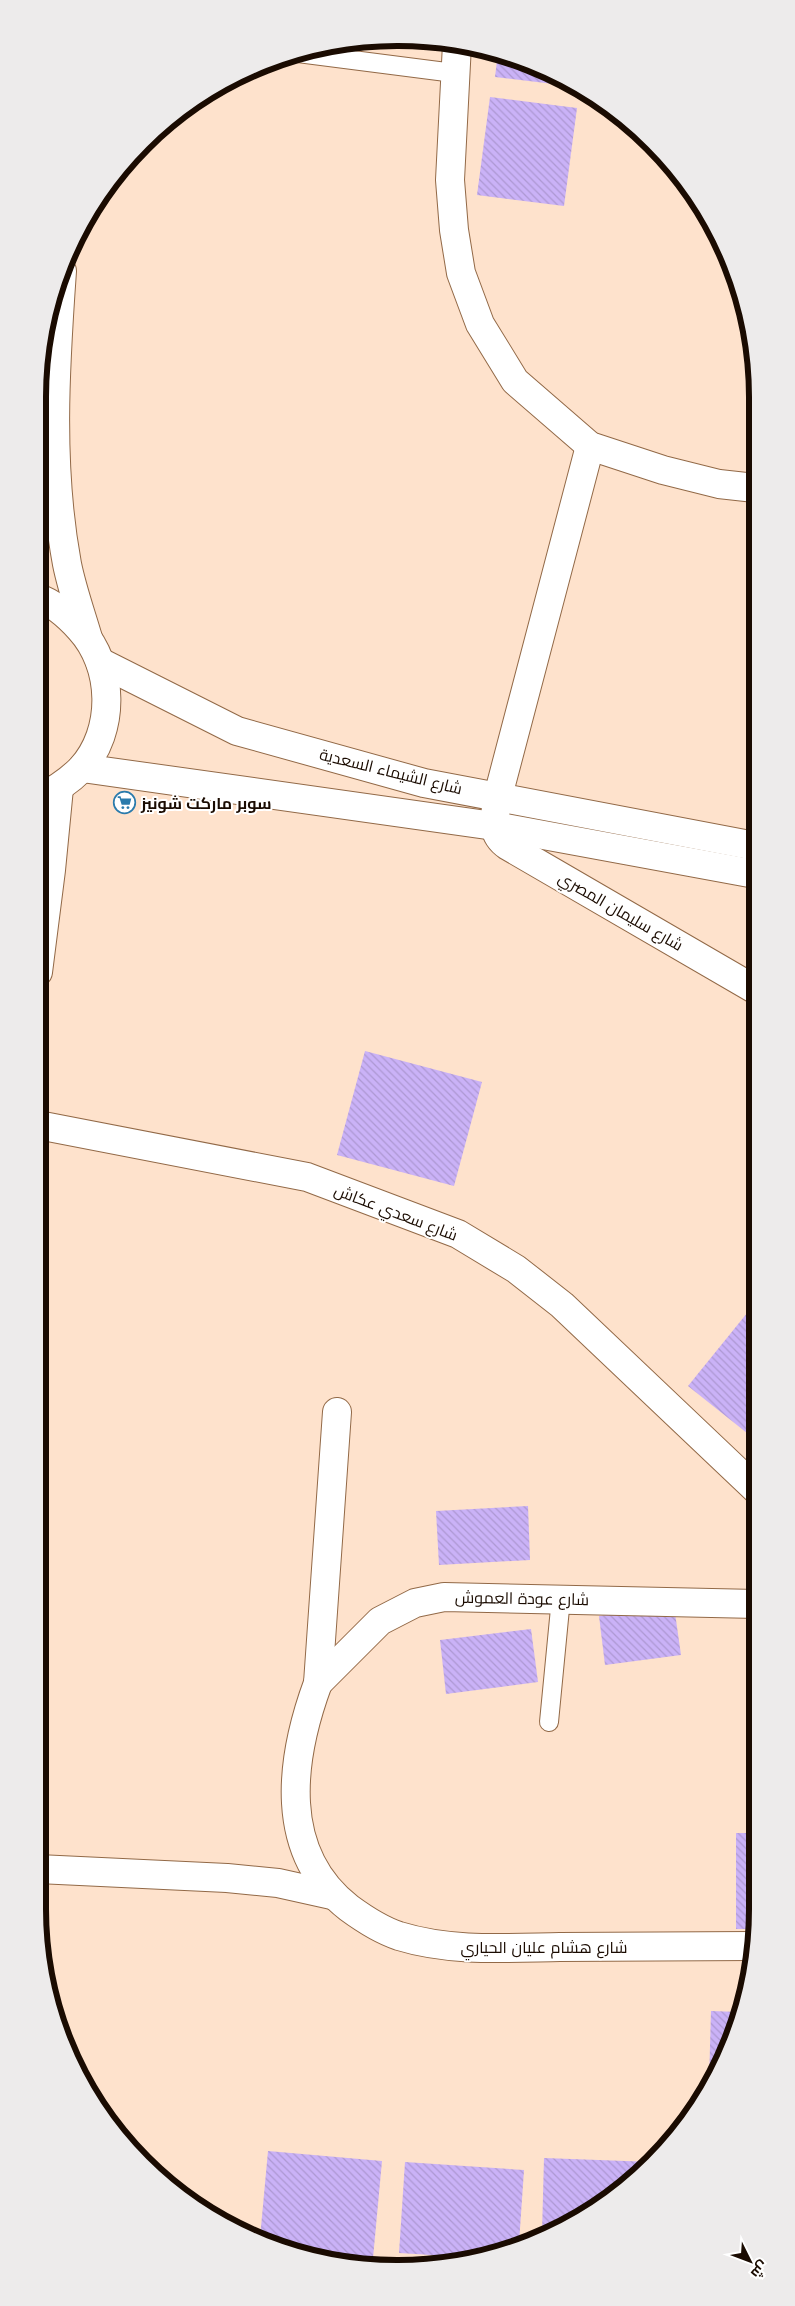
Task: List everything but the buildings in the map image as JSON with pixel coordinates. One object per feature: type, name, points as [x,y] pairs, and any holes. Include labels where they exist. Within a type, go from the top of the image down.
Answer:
[{"type":"street","points":[[456,51],[450,180],[454,230],[461,273],[480,324],[515,381],[590,446],[663,470],[719,484],[749,487]]},
{"type":"street","points":[[46,914],[52,870],[48,794],[82,768],[97,744],[106,718],[107,689],[100,662],[88,638],[67,566],[55,467],[56,354],[60,301]]},
{"type":"street","points":[[494,826],[498,796],[590,446]]},
{"type":"street","points":[[46,603],[68,616],[88,638]]},
{"type":"street","name":"شارع الشيماء السعدية","points":[[100,662],[237,731],[424,783],[749,845]]},
{"type":"street","name":"شارع الشيماء السعدية","points":[[82,768],[494,826],[749,873]]},
{"type":"street","name":"شارع سليمان المصري","points":[[494,826],[497,836],[508,846],[749,986]]},
{"type":"street","name":"شارع سعدي عكاش","points":[[46,1127],[307,1177],[458,1234],[516,1269],[562,1305],[749,1478]]},
{"type":"street","points":[[318,1683],[337,1412]]},
{"type":"street","name":"شارع عودة العموش","points":[[318,1683],[380,1621],[415,1603],[444,1597],[561,1598],[749,1604]]},
{"type":"street","name":"شارع هشام عليان الحياري","points":[[318,1683],[306,1717],[296,1765],[296,1812],[305,1849],[316,1871],[332,1895],[364,1919],[397,1936],[456,1948],[747,1946]]},
{"type":"street","points":[[46,1869],[227,1878],[278,1883],[332,1895]]},
{"type":"lane","points":[[318,56],[454,73]]},
{"type":"lane","points":[[549,1722],[561,1598]]},
{"type":"place","name":"سوبر ماركت شونيز","points":[[125,803]]}]
